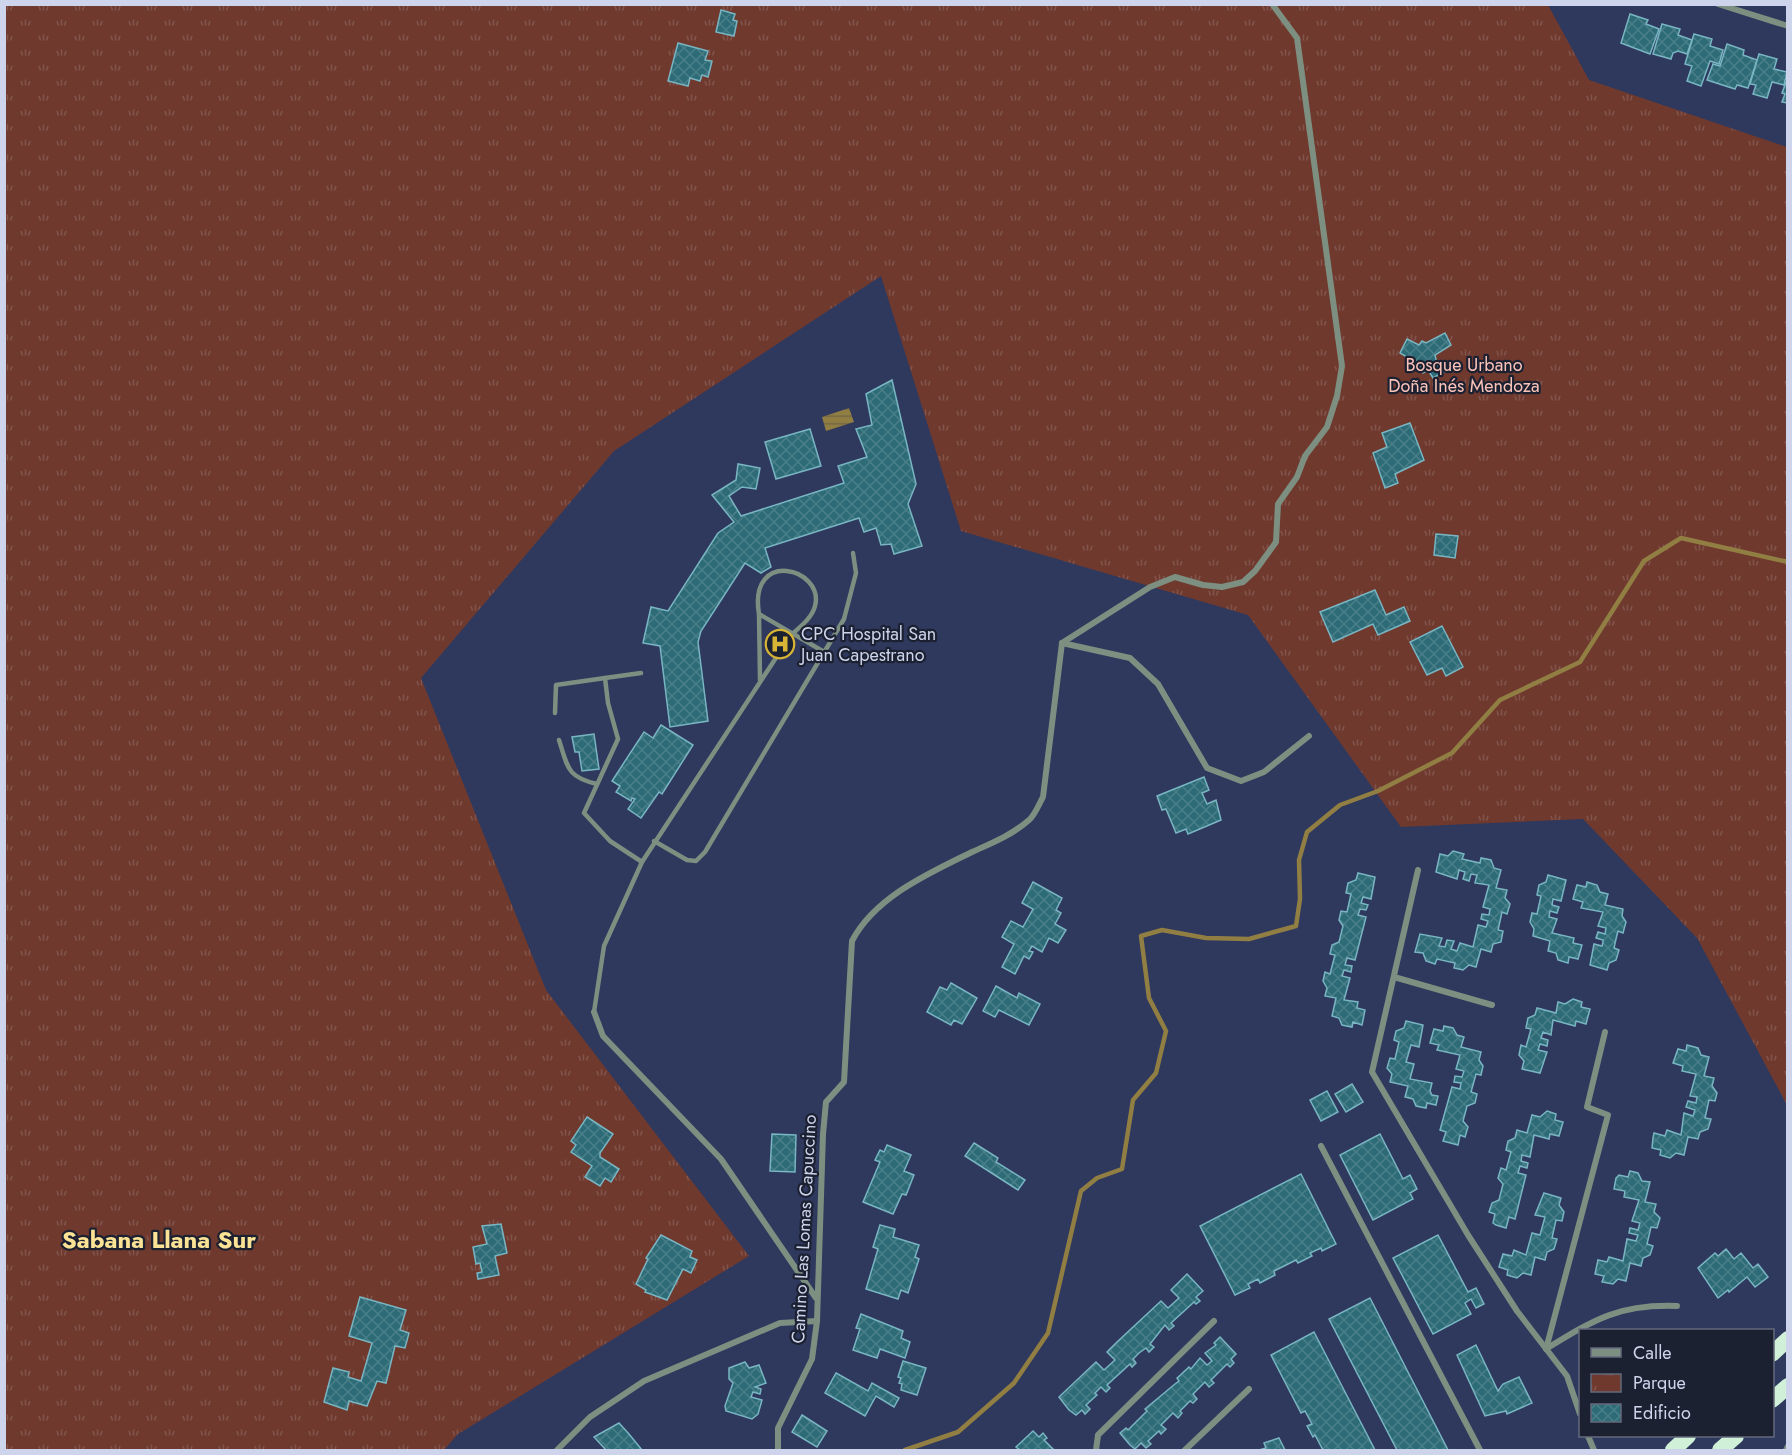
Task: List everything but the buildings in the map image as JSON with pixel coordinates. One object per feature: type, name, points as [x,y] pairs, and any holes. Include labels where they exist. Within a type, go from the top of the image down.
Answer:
[{"type":"highway","points":[[1774,1353],[1788,1339]]},
{"type":"highway","points":[[1774,1399],[1788,1386]]},
{"type":"highway","points":[[1673,1450],[1687,1437]]},
{"type":"highway","points":[[1720,1450],[1735,1437]]},
{"type":"street","points":[[1062,643],[1150,587],[1174,577],[1203,585],[1222,587],[1243,582],[1276,542],[1278,504],[1297,477],[1305,456],[1326,427],[1337,396],[1342,366],[1296,38],[1272,4]]},
{"type":"street","points":[[1718,4],[1788,26]]},
{"type":"street","points":[[1062,643],[1130,657],[1158,684],[1207,768],[1241,782],[1264,772],[1309,736]]},
{"type":"street","name":"Camino Las Lomas Capuccino","points":[[778,1450],[778,1428],[812,1359],[817,1321],[816,1298],[826,1102],[844,1082],[852,941],[862,922],[875,908],[937,870],[1006,836],[1030,819],[1043,797],[1062,643]]},
{"type":"street","points":[[1418,870],[1372,1072],[1468,1235],[1517,1311],[1567,1376],[1579,1409]]},
{"type":"street","points":[[1394,977],[1492,1005]]},
{"type":"street","points":[[594,1012],[603,1036],[721,1159],[816,1298]]},
{"type":"street","points":[[1546,1349],[1608,1115],[1587,1107],[1605,1032]]},
{"type":"street","points":[[1321,1146],[1480,1450]]},
{"type":"street","points":[[1546,1349],[1592,1321],[1624,1308],[1648,1305],[1677,1306]]},
{"type":"street","points":[[557,1450],[590,1417],[644,1381],[780,1323],[817,1321]]},
{"type":"street","points":[[1096,1450],[1098,1435],[1214,1321]]},
{"type":"street","points":[[1185,1450],[1249,1389]]},
{"type":"street","points":[[1786,1450],[1788,1446]]},
{"type":"lane","points":[[654,840],[687,860],[696,861],[705,852],[826,653],[844,619],[856,573],[854,553]]},
{"type":"lane","points":[[594,1012],[604,946],[642,862],[654,840],[760,681],[791,635],[805,622],[815,605],[812,586],[800,574],[785,570],[772,572],[759,584],[756,600],[759,614],[760,681]]},
{"type":"lane","points":[[759,614],[791,635],[826,653]]},
{"type":"lane","points":[[555,713],[556,684],[642,673]]},
{"type":"lane","points":[[605,678],[608,703],[618,739],[584,813],[610,841],[642,862]]},
{"type":"lane","points":[[559,740],[569,771],[580,780],[597,784]]},
{"type":"green space","name":"Bosque Urbano Doña Inés Mendoza","points":[[5,5],[1548,5],[1589,80],[1787,147],[1787,1105],[1697,938],[1583,819],[1401,827],[1248,615],[961,531],[881,276],[614,451],[421,678],[546,990],[749,1256],[458,1434],[444,1450],[5,1450]]},
{"type":"shaded area","points":[[849,408],[854,422],[826,431],[822,417]]},
{"type":"waterway","points":[[905,1450],[958,1432],[1014,1383],[1048,1333],[1081,1191],[1097,1178],[1122,1169],[1133,1100],[1156,1073],[1166,1031],[1149,998],[1141,936],[1162,930],[1206,938],[1249,939],[1296,926],[1300,899],[1299,860],[1307,832],[1340,805],[1378,791],[1452,753],[1500,700],[1580,662],[1644,561],[1681,538],[1788,562]]},
{"type":"place","name":"CPC Hospital San Juan Capestrano","points":[[780,644]]},
{"type":"district","name":"Sabana Llana Sur","points":[[159,1240]]}]
